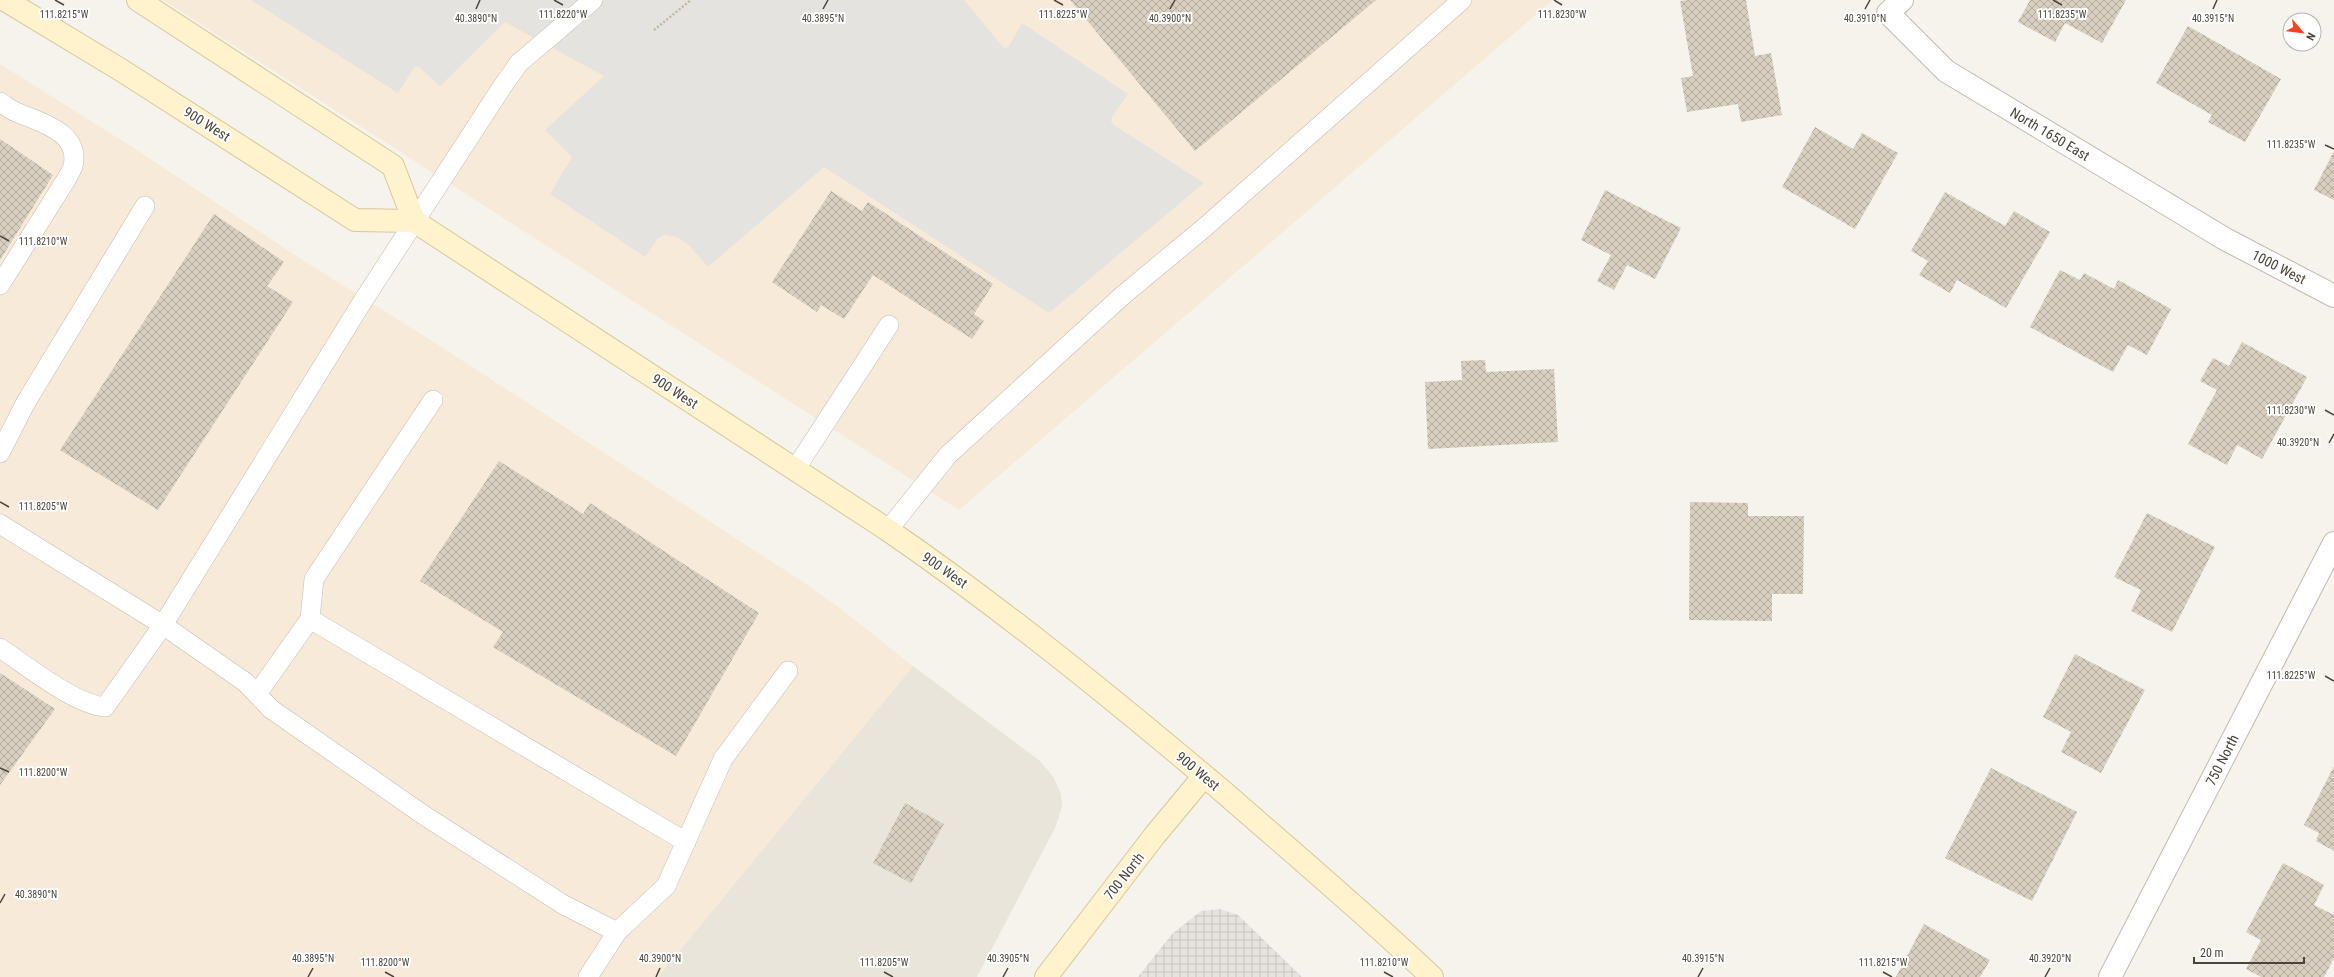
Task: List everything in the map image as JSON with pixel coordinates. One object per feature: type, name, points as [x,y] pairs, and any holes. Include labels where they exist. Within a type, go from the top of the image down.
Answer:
[{"type":"street","name":"900 West","points":[[5,0],[128,74],[355,220],[414,221],[796,468],[888,530],[958,578],[1110,696],[1320,875],[1432,977]]},
{"type":"street","points":[[138,0],[393,166],[414,221]]},
{"type":"street","name":"North 1650 East","points":[[1895,6],[1946,71],[2225,239]]},
{"type":"street","name":"1000 West","points":[[2225,239],[2334,296]]},
{"type":"street","name":"750 North","points":[[2110,977],[2334,543]]},
{"type":"street","name":"700 North","points":[[1046,977],[1155,835],[1204,776]]},
{"type":"lane","points":[[0,648],[73,696],[93,706],[105,707],[163,625],[414,221],[519,63],[593,0]]},
{"type":"lane","points":[[888,530],[948,455],[1122,296],[1205,227],[1462,0]]},
{"type":"lane","points":[[0,102],[15,112],[43,121],[64,135],[73,150],[73,167],[0,285]]},
{"type":"lane","points":[[0,453],[26,402],[145,206]]},
{"type":"lane","points":[[796,468],[889,325]]},
{"type":"lane","points":[[257,694],[310,619],[314,579],[433,400]]},
{"type":"lane","points":[[0,524],[163,625],[245,682],[271,709],[425,816],[564,905],[617,932]]},
{"type":"lane","points":[[310,619],[686,842]]},
{"type":"lane","points":[[588,977],[617,932],[666,886],[723,759],[788,671]]},
{"type":"path","points":[[654,30],[691,0]]},
{"type":"shaded area","points":[[163,0],[1553,0],[959,510]]},
{"type":"shaded area","points":[[251,0],[964,0],[1003,47],[1006,48],[1009,46],[1022,23],[1128,94],[1112,117],[1111,121],[1114,125],[1204,183],[1049,313],[824,167],[708,267],[688,244],[677,237],[665,235],[658,238],[645,257],[550,194],[572,157],[545,130],[604,76],[505,22],[440,86],[418,66],[414,68],[398,93]]},
{"type":"shaded area","points":[[0,64],[129,145],[304,261],[429,339],[803,582],[841,609],[913,666],[658,977],[0,977]]},
{"type":"shaded area","points":[[913,666],[1040,761],[1054,778],[1061,794],[1062,806],[1056,826],[977,977],[658,977]]},
{"type":"shaded area","points":[[1220,909],[1238,915],[1302,977],[1138,977],[1172,934],[1201,911]]},
{"type":"building","points":[[1070,0],[1376,0],[1195,151]]},
{"type":"building","points":[[1746,0],[1755,56],[1771,53],[1782,115],[1741,122],[1738,104],[1687,112],[1681,78],[1693,76],[1680,1]]},
{"type":"building","points":[[2030,0],[2126,0],[2102,43],[2065,23],[2055,42],[2018,22]]},
{"type":"building","points":[[2188,26],[2281,79],[2245,142],[2208,122],[2212,115],[2156,83]]},
{"type":"building","points":[[1815,127],[1853,149],[1862,133],[1898,153],[1855,229],[1782,187]]},
{"type":"building","points":[[0,139],[53,175],[0,260]]},
{"type":"building","points":[[2334,151],[2334,200],[2314,190]]},
{"type":"building","points":[[1605,190],[1681,228],[1655,279],[1627,265],[1614,290],[1597,281],[1611,255],[1581,240]]},
{"type":"building","points":[[831,191],[862,211],[868,202],[993,284],[974,314],[984,321],[972,339],[873,275],[844,319],[821,305],[817,312],[772,282]]},
{"type":"building","points":[[1945,192],[2005,226],[2014,211],[2050,232],[2006,308],[1957,280],[1950,293],[1919,275],[1928,261],[1911,251]]},
{"type":"building","points":[[214,214],[284,262],[267,286],[293,302],[158,510],[60,450]]},
{"type":"building","points":[[2060,270],[2080,280],[2084,273],[2114,289],[2118,280],[2171,309],[2147,355],[2128,345],[2113,372],[2030,327]]},
{"type":"building","points":[[2242,342],[2307,377],[2262,459],[2237,445],[2227,465],[2188,444],[2217,390],[2200,381],[2213,358],[2229,366]]},
{"type":"building","points":[[1485,360],[1486,372],[1554,369],[1558,442],[1428,449],[1425,382],[1462,380],[1461,361]]},
{"type":"building","points":[[499,461],[583,514],[590,503],[759,613],[676,756],[493,647],[503,632],[420,581]]},
{"type":"building","points":[[1690,502],[1748,503],[1748,516],[1804,516],[1803,594],[1772,594],[1772,621],[1689,620]]},
{"type":"building","points":[[2147,513],[2215,547],[2172,632],[2131,611],[2141,590],[2114,577]]},
{"type":"building","points":[[2075,654],[2145,690],[2101,773],[2061,752],[2071,732],[2043,717]]},
{"type":"building","points":[[0,673],[55,709],[0,785]]},
{"type":"building","points":[[2334,766],[2334,851],[2316,841],[2319,833],[2304,825]]},
{"type":"building","points":[[1991,768],[2077,812],[2032,901],[1945,858]]},
{"type":"building","points":[[905,803],[944,824],[911,883],[873,863]]},
{"type":"building","points":[[2283,863],[2324,885],[2314,905],[2334,915],[2334,958],[2324,977],[2261,977],[2246,969],[2261,940],[2246,932]]},
{"type":"building","points":[[1924,924],[1990,960],[1980,977],[1896,977]]}]
